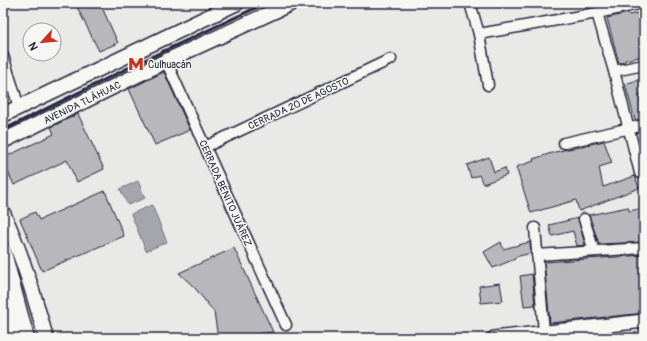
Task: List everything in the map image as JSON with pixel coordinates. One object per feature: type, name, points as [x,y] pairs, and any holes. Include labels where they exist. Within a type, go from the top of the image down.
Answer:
[{"type":"main road","points":[[3,115],[237,3]]},
{"type":"main road","name":"AVENIDA TLÁHUAC","points":[[3,141],[166,61],[288,4]]},
{"type":"main road","points":[[3,213],[15,239],[28,274],[46,338]]},
{"type":"main road","points":[[3,249],[27,338]]},
{"type":"main road","points":[[3,285],[16,338]]},
{"type":"street","points":[[470,3],[479,34],[488,85]]},
{"type":"street","points":[[479,34],[644,3]]},
{"type":"street","points":[[597,13],[614,71],[640,172]]},
{"type":"street","points":[[3,56],[19,107]]},
{"type":"street","name":"CERRADA 20 DE AGOSTO","points":[[205,147],[391,59]]},
{"type":"street","name":"CERRADA BENITO JUÁREZ","points":[[166,61],[286,325]]},
{"type":"street","points":[[614,71],[644,65]]},
{"type":"street","points":[[564,143],[644,125]]},
{"type":"street","points":[[584,219],[594,251]]},
{"type":"street","points":[[535,228],[544,332]]},
{"type":"street","points":[[537,255],[644,248]]},
{"type":"street","points":[[494,338],[644,322]]},
{"type":"shaded area","points":[[138,181],[145,198],[128,205],[120,189]]},
{"type":"shaded area","points":[[152,205],[167,242],[146,251],[131,214]]},
{"type":"building","points":[[75,3],[100,3],[118,43],[99,51]]},
{"type":"building","points":[[643,12],[644,56],[625,60],[625,62],[619,63],[607,18],[628,13],[629,15]]},
{"type":"building","points":[[164,72],[190,130],[155,145],[129,89]]},
{"type":"building","points":[[644,78],[644,93],[639,95],[644,112],[644,119],[635,120],[625,84]]},
{"type":"building","points":[[78,114],[104,169],[77,182],[67,160],[14,185],[3,158],[54,134],[51,127]]},
{"type":"building","points":[[604,141],[612,163],[599,167],[603,187],[635,176],[639,188],[579,211],[576,200],[531,213],[516,167],[534,161],[533,159],[555,152]]},
{"type":"building","points":[[489,157],[494,172],[505,168],[507,175],[483,184],[479,175],[471,178],[467,165]]},
{"type":"building","points":[[105,191],[124,236],[42,271],[20,219],[35,212],[39,220]]},
{"type":"building","points":[[628,207],[629,211],[644,208],[644,242],[599,244],[589,215]]},
{"type":"building","points":[[578,218],[585,245],[577,246],[573,231],[552,236],[549,225]]},
{"type":"building","points":[[501,242],[503,249],[530,242],[531,253],[515,257],[515,259],[493,268],[484,252]]},
{"type":"building","points":[[234,248],[273,332],[218,338],[214,312],[195,288],[179,273]]},
{"type":"building","points":[[644,255],[644,313],[550,323],[544,262]]},
{"type":"building","points":[[532,274],[535,305],[524,306],[520,276]]},
{"type":"building","points":[[500,283],[503,301],[481,303],[479,286]]},
{"type":"railway","points":[[3,130],[136,64],[266,3]]},
{"type":"place","name":"Culhuacán","points":[[136,64]]}]
